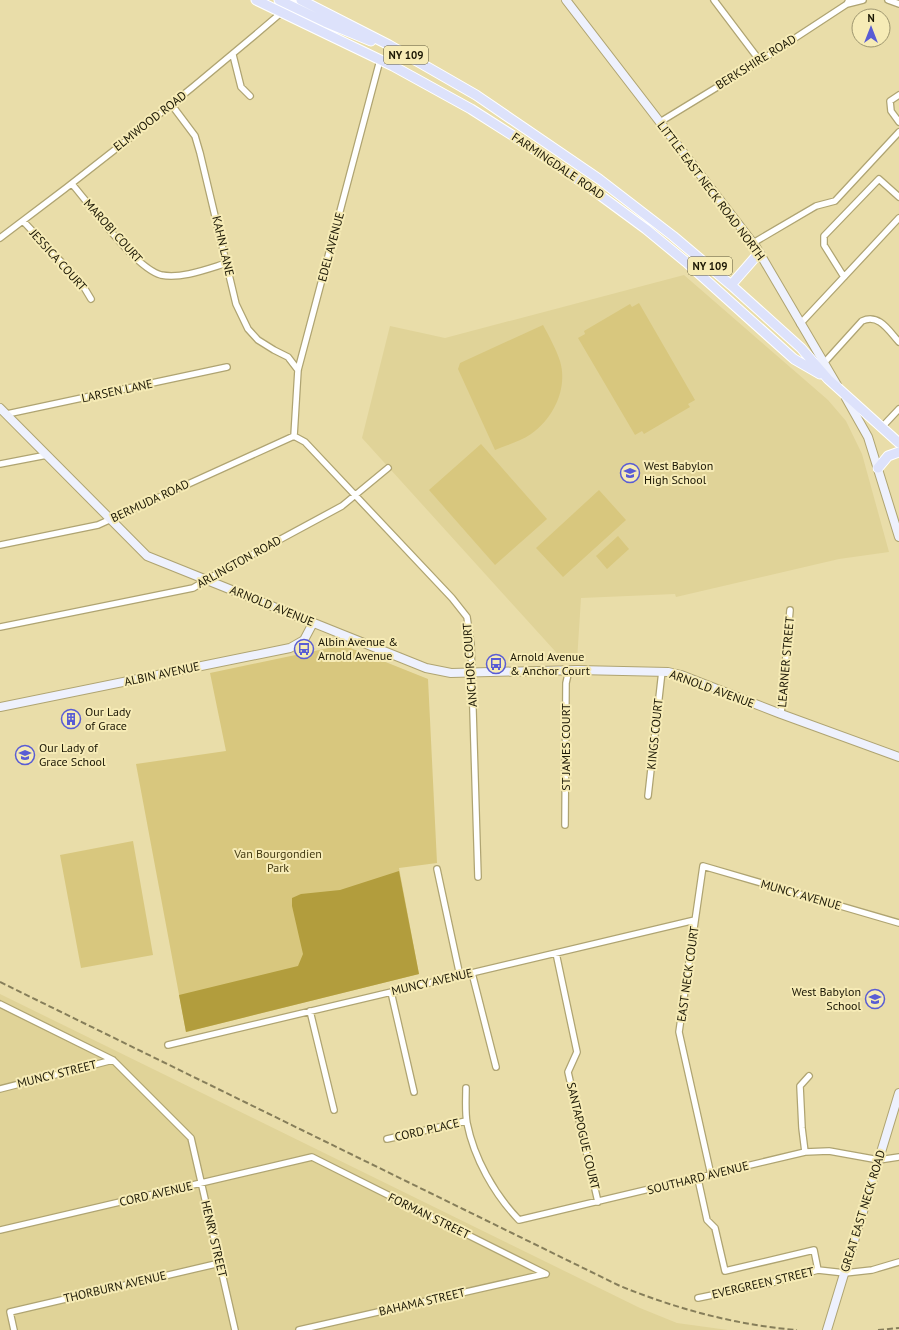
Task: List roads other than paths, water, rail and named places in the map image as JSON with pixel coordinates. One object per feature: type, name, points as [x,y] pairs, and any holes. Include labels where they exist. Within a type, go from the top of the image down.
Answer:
[{"type":"main road","name":"FARMINGDALE ROAD","points":[[256,0],[380,60],[471,109],[589,187],[686,262],[794,358],[828,379]]},
{"type":"main road","points":[[279,0],[293,3],[355,35],[389,45]]},
{"type":"main road","name":"FARMINGDALE ROAD","points":[[301,0],[389,45],[490,104],[581,165],[640,210],[731,285],[801,348],[828,379],[842,392]]},
{"type":"main road","points":[[731,285],[759,253]]},
{"type":"main road","name":"NY 109","points":[[842,392],[899,442]]},
{"type":"main road","points":[[878,468],[888,456],[899,452]]},
{"type":"street","name":"LITTLE EAST NECK ROAD NORTH","points":[[566,0],[752,243],[842,392]]},
{"type":"street","points":[[714,0],[760,61]]},
{"type":"street","name":"BERKSHIRE ROAD","points":[[660,122],[760,61],[848,2],[863,0]]},
{"type":"street","points":[[888,0],[899,4]]},
{"type":"street","name":"ELMWOOD ROAD","points":[[0,238],[72,184],[233,55],[293,3]]},
{"type":"street","points":[[233,55],[241,87],[250,96]]},
{"type":"street","name":"EDEL AVENUE","points":[[294,436],[298,370],[380,60]]},
{"type":"street","points":[[899,95],[890,100],[892,111],[899,122]]},
{"type":"street","name":"KAHN LANE","points":[[171,104],[194,136],[200,153],[236,304],[248,329],[264,343],[288,357],[298,370]]},
{"type":"street","points":[[752,243],[816,206],[835,201],[899,132]]},
{"type":"street","points":[[844,277],[824,245],[824,236],[879,179],[899,197]]},
{"type":"street","name":"MAROBI COURT","points":[[72,184],[138,261],[151,270],[162,275],[177,275],[196,272],[227,263]]},
{"type":"street","points":[[800,324],[899,218]]},
{"type":"street","name":"JESSICA COURT","points":[[23,221],[82,284],[91,299]]},
{"type":"street","points":[[824,363],[862,321],[868,318],[880,321],[899,342]]},
{"type":"street","name":"LARSEN LANE","points":[[7,414],[227,367]]},
{"type":"street","points":[[842,392],[865,430],[899,537]]},
{"type":"street","name":"ARNOLD AVENUE","points":[[0,408],[147,556],[432,670],[446,673],[569,670],[662,672],[685,677],[899,757]]},
{"type":"street","points":[[882,427],[899,409]]},
{"type":"street","name":"ANCHOR COURT","points":[[294,436],[305,442],[356,495],[452,598],[467,617],[473,673],[478,877]]},
{"type":"street","name":"BERMUDA ROAD","points":[[0,545],[98,525],[294,436]]},
{"type":"street","points":[[0,464],[47,455]]},
{"type":"street","name":"ARLINGTON ROAD","points":[[0,627],[193,588],[342,506],[388,468]]},
{"type":"street","name":"LEARNER STREET","points":[[781,714],[790,610]]},
{"type":"street","name":"ALBIN AVENUE","points":[[0,708],[290,648],[304,640],[313,623]]},
{"type":"street","name":"ST JAMES COURT","points":[[566,825],[566,683],[569,670]]},
{"type":"street","name":"KINGS COURT","points":[[648,796],[662,672]]},
{"type":"street","name":"EAST NECK COURT","points":[[703,866],[679,1032],[711,1175]]},
{"type":"street","name":"MUNCY AVENUE","points":[[703,866],[899,923]]},
{"type":"street","points":[[437,869],[460,976]]},
{"type":"street","name":"MUNCY AVENUE","points":[[168,1045],[696,920]]},
{"type":"street","name":"SANTAPOGUE COURT","points":[[556,953],[577,1052],[568,1072],[598,1202]]},
{"type":"street","points":[[472,973],[496,1067]]},
{"type":"street","points":[[391,992],[414,1092]]},
{"type":"street","name":"HENRY STREET","points":[[0,1004],[114,1060],[191,1138],[235,1330]]},
{"type":"street","points":[[310,1011],[334,1110]]},
{"type":"street","name":"MUNCY STREET","points":[[0,1089],[114,1060]]},
{"type":"street","points":[[805,1152],[800,1086],[809,1076]]},
{"type":"street","points":[[466,1088],[466,1121]]},
{"type":"street","name":"GREAT EAST NECK ROAD","points":[[827,1330],[899,1093]]},
{"type":"street","name":"SOUTHARD AVENUE","points":[[466,1121],[477,1158],[508,1209],[519,1220],[698,1179],[805,1152],[830,1151],[879,1160],[899,1157]]},
{"type":"street","name":"CORD PLACE","points":[[387,1139],[466,1121]]},
{"type":"street","name":"CORD AVENUE","points":[[0,1230],[312,1158]]},
{"type":"street","name":"FORMAN STREET","points":[[312,1158],[546,1274]]},
{"type":"street","points":[[698,1179],[707,1220],[715,1228],[725,1271],[814,1250],[818,1270]]},
{"type":"street","name":"EVERGREEN STREET","points":[[698,1298],[771,1283],[818,1270],[845,1273],[872,1270],[899,1262]]},
{"type":"street","name":"THORBURN AVENUE","points":[[14,1330],[10,1312],[220,1263]]},
{"type":"street","name":"BAHAMA STREET","points":[[299,1330],[546,1274]]},
{"type":"railway","points":[[0,982],[620,1286],[663,1302],[707,1315],[774,1328],[797,1330]]},
{"type":"railway","points":[[878,1330],[899,1328]]},
{"type":"place","name":"West Babylon High School","points":[[630,473]]},
{"type":"place","name":"Albin Avenue & Arnold Avenue","points":[[304,649]]},
{"type":"place","name":"Arnold Avenue & Anchor Court","points":[[496,664]]},
{"type":"place","name":"Our Lady of Grace","points":[[71,719]]},
{"type":"place","name":"Our Lady of Grace School","points":[[25,755]]},
{"type":"place","name":"West Babylon School","points":[[875,999]]},
{"type":"park label","name":"Van Bourgondien Park","points":[[278,861]]}]
